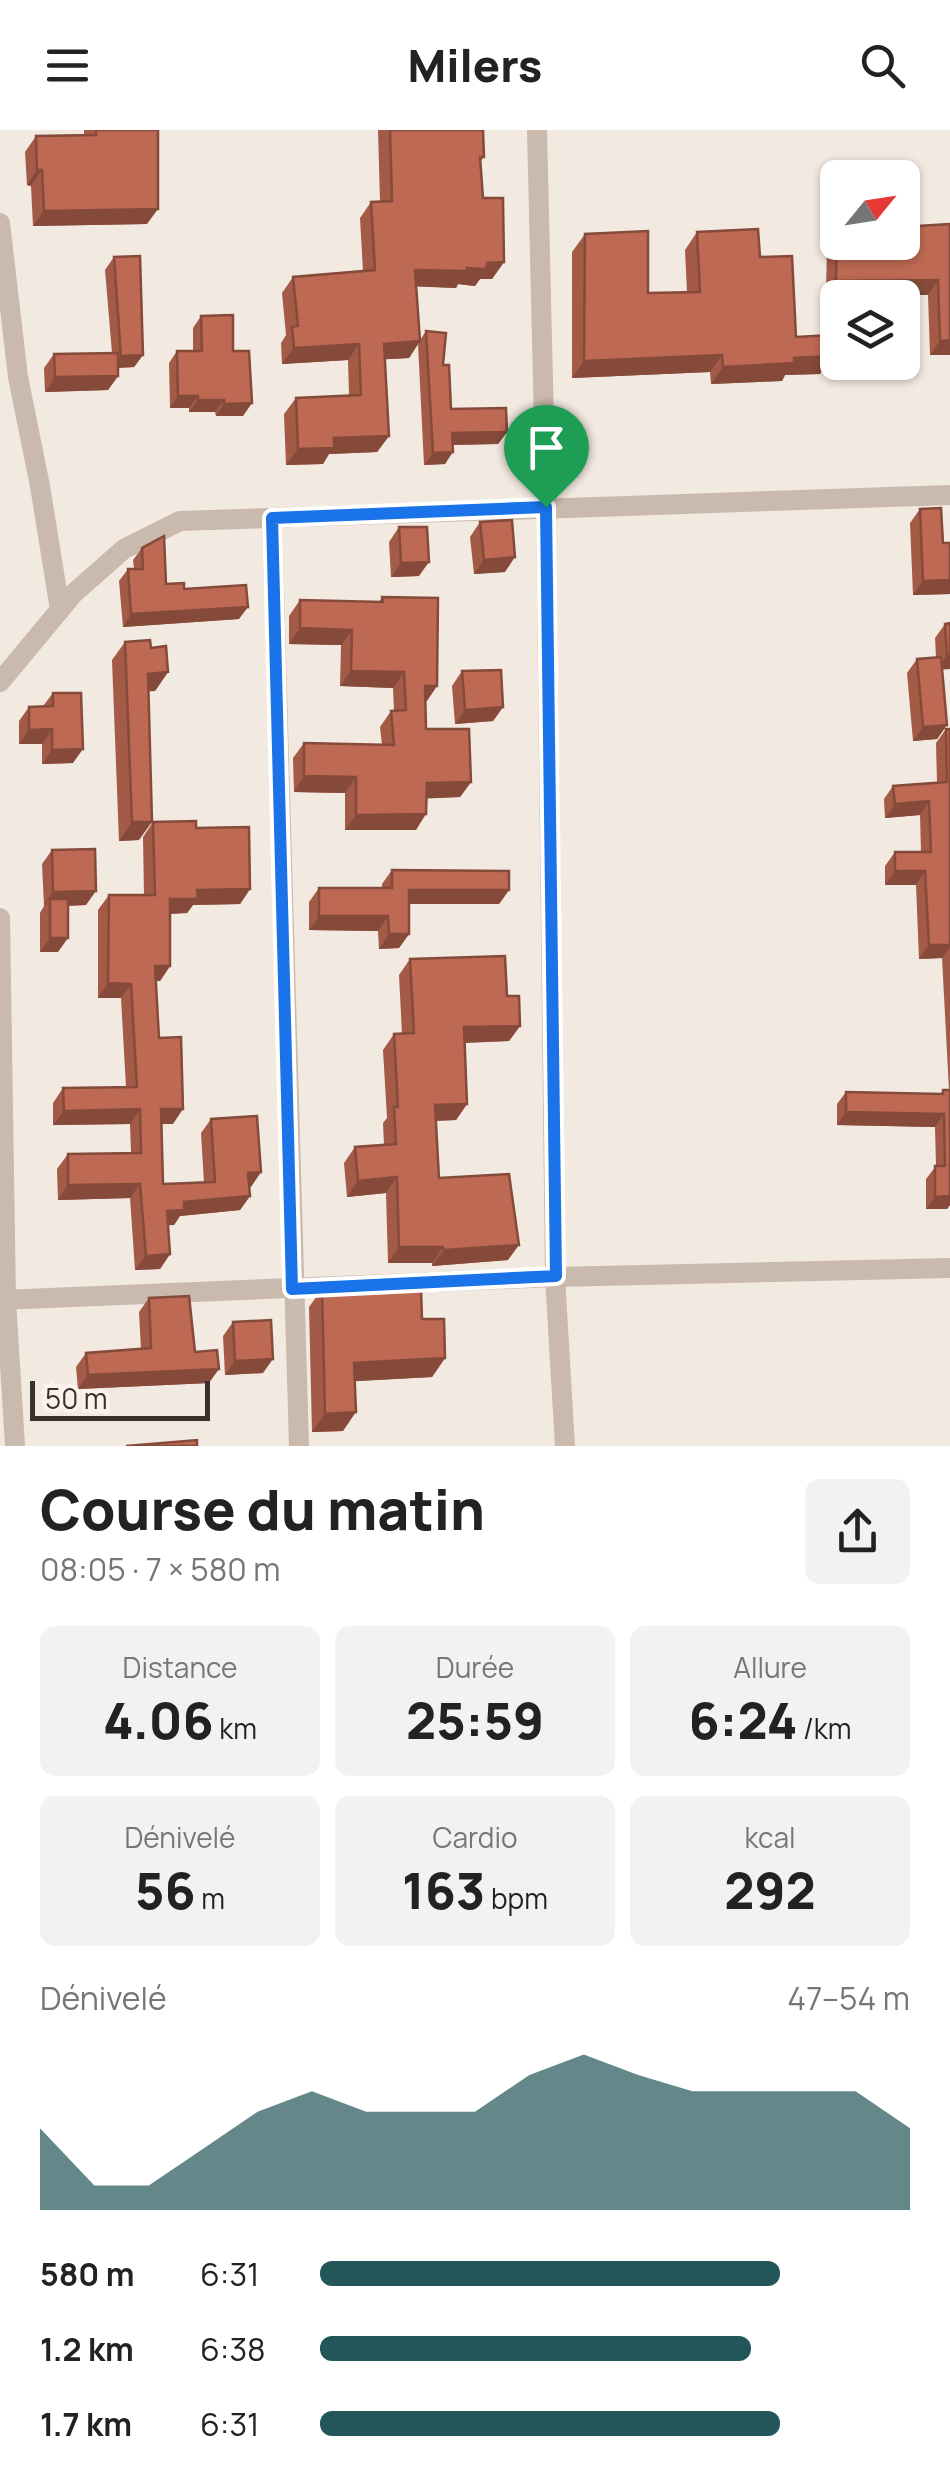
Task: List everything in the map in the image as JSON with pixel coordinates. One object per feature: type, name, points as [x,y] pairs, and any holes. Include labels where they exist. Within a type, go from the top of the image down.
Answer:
[{"type":"street","points":[[537,130],[556,1276],[565,1446]]},
{"type":"street","points":[[0,223],[18,377],[60,610]]},
{"type":"street","points":[[0,682],[60,610],[124,549],[180,521],[950,495]]},
{"type":"street","points":[[272,518],[299,1446]]},
{"type":"street","points":[[0,918],[3,1300],[15,1446]]},
{"type":"street","points":[[3,1300],[556,1276],[950,1268]]},
{"type":"building","points":[[96,130],[158,130],[158,209],[44,211],[36,136],[96,135]]},
{"type":"building","points":[[390,130],[483,130],[483,198],[503,198],[504,262],[487,263],[486,269],[467,271],[415,270],[420,341],[384,344],[389,436],[334,438],[334,448],[298,449],[296,398],[361,395],[359,344],[294,348],[292,327],[298,326],[293,277],[375,270],[371,202],[392,201]]},
{"type":"building","points":[[950,224],[950,340],[940,341],[938,280],[836,280],[836,260],[920,260],[920,226]]},
{"type":"building","points":[[758,229],[760,257],[792,256],[796,337],[820,336],[820,357],[794,358],[794,363],[723,367],[722,355],[584,361],[585,234],[648,231],[648,293],[700,292],[697,232]]},
{"type":"building","points":[[140,256],[143,355],[121,356],[114,257]]},
{"type":"building","points":[[233,315],[233,351],[249,351],[252,403],[224,404],[224,400],[178,396],[177,351],[202,351],[201,316]]},
{"type":"building","points":[[426,331],[446,333],[443,365],[449,365],[451,409],[506,408],[507,432],[452,433],[453,452],[433,453]]},
{"type":"building","points":[[118,353],[118,376],[55,377],[54,354]]},
{"type":"building","points":[[941,508],[943,543],[950,543],[950,580],[923,581],[920,509]]},
{"type":"building","points":[[512,520],[515,557],[484,560],[480,522]]},
{"type":"building","points":[[399,527],[427,527],[429,562],[401,563]]},
{"type":"building","points":[[164,536],[166,584],[184,583],[184,589],[246,585],[248,607],[131,614],[128,569],[143,569],[142,548]]},
{"type":"building","points":[[382,597],[438,598],[437,686],[425,686],[426,729],[469,729],[471,782],[427,783],[426,814],[356,815],[356,777],[304,776],[304,743],[394,745],[391,711],[406,710],[404,672],[351,671],[352,630],[300,628],[300,600],[383,602]]},
{"type":"building","points":[[950,623],[950,655],[947,655],[945,624]]},
{"type":"building","points":[[150,640],[151,648],[166,646],[168,672],[148,674],[152,822],[132,822],[125,642]]},
{"type":"building","points":[[941,657],[947,725],[923,727],[917,659]]},
{"type":"building","points":[[501,670],[503,707],[465,710],[462,671]]},
{"type":"building","points":[[53,693],[81,693],[83,749],[52,750],[52,729],[29,730],[29,707],[53,706]]},
{"type":"building","points":[[946,729],[950,729],[950,945],[929,945],[925,871],[895,871],[895,852],[931,852],[929,801],[895,804],[893,786],[947,782]]},
{"type":"building","points":[[196,821],[196,828],[249,827],[250,889],[197,890],[198,899],[170,899],[170,966],[155,966],[159,1038],[181,1037],[183,1109],[161,1109],[163,1184],[215,1182],[211,1119],[257,1116],[261,1172],[248,1173],[250,1196],[184,1202],[184,1210],[167,1211],[170,1254],[146,1256],[140,1184],[68,1185],[68,1154],[141,1153],[140,1109],[64,1111],[63,1088],[137,1087],[131,984],[108,983],[109,895],[155,895],[153,822]]},
{"type":"building","points":[[95,849],[96,891],[53,892],[52,850]]},
{"type":"building","points":[[392,870],[509,871],[509,890],[409,890],[409,934],[389,934],[388,916],[319,916],[319,888],[392,888]]},
{"type":"building","points":[[50,899],[68,899],[68,938],[50,938]]},
{"type":"building","points":[[505,956],[507,996],[519,996],[520,1026],[464,1027],[467,1104],[435,1105],[439,1178],[509,1174],[519,1245],[444,1250],[399,1247],[397,1177],[358,1181],[355,1147],[396,1144],[394,1034],[414,1033],[410,959]]},
{"type":"building","points":[[943,1090],[950,1090],[950,1196],[935,1197],[935,1166],[945,1166],[944,1114],[846,1112],[846,1092],[943,1094]]},
{"type":"building","points":[[322,1289],[421,1290],[422,1319],[444,1319],[445,1358],[354,1363],[356,1412],[325,1414]]},
{"type":"building","points":[[189,1296],[195,1352],[217,1350],[219,1369],[88,1375],[86,1353],[151,1348],[149,1298]]},
{"type":"building","points":[[271,1320],[273,1359],[235,1361],[233,1322]]},
{"type":"building","points":[[197,1440],[197,1446],[126,1446]]},
{"type":"route","points":[[546,507],[556,1276],[292,1289],[272,518],[546,507]]}]
